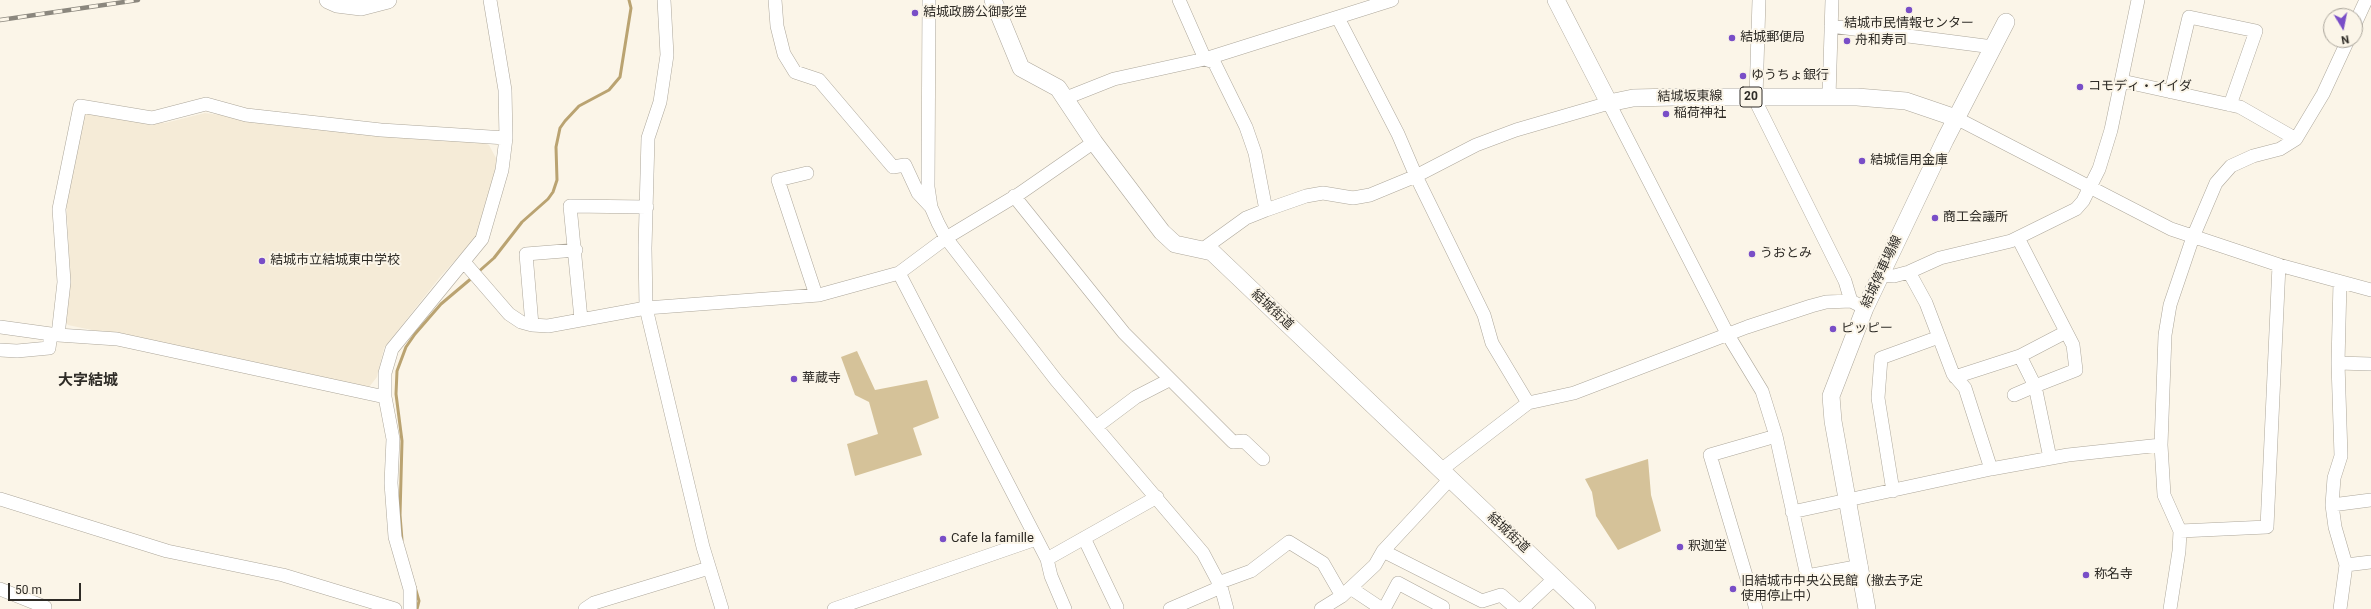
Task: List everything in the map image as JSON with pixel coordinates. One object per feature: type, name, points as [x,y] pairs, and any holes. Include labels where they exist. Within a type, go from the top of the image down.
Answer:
[{"type":"main road","points":[[328,0],[337,4],[361,7],[388,0]]},
{"type":"main road","name":"結城街道","points":[[993,0],[1021,68],[1050,82],[1066,98],[1094,142],[1167,237],[1175,244],[1204,249],[1212,252],[1587,609]]},
{"type":"main road","points":[[1556,0],[1609,103]]},
{"type":"main road","name":"結城停車場線","points":[[1867,609],[1861,566],[1832,414],[1831,396],[1858,304],[1880,274],[1956,118],[2006,22]]},
{"type":"main road","name":"結城坂東線","points":[[1609,103],[1642,98],[1829,97],[1892,99],[1933,109],[1956,118]]},
{"type":"street","points":[[410,609],[410,589],[395,537],[391,483],[393,439],[385,397],[385,373],[392,349],[482,239],[502,170],[506,138],[503,74],[496,45],[490,0]]},
{"type":"street","points":[[664,0],[667,55],[660,102],[648,138],[645,248],[646,308],[708,568],[722,609]]},
{"type":"street","points":[[775,0],[777,26],[784,54],[795,72],[819,80],[893,167],[905,165],[918,193],[931,207],[946,238],[1056,380],[1203,553],[1220,585],[1227,609]]},
{"type":"street","points":[[929,0],[928,187],[931,207]]},
{"type":"street","points":[[1179,0],[1205,59],[1214,62],[1246,127],[1255,153],[1266,210]]},
{"type":"street","points":[[1066,98],[1114,79],[1205,59],[1392,0]]},
{"type":"street","points":[[1759,0],[1756,97],[1758,106],[1845,281],[1858,304]]},
{"type":"street","points":[[1829,97],[1832,0]]},
{"type":"street","points":[[1880,274],[1894,276],[1909,272],[1940,258],[2018,238],[2076,209],[2090,188],[2099,169],[2111,130],[2138,0]]},
{"type":"street","points":[[2171,92],[2189,17],[2256,31],[2230,105]]},
{"type":"street","points":[[1338,18],[1398,134],[1416,176],[1484,315],[1492,343],[1528,403]]},
{"type":"street","points":[[1831,26],[1994,47]]},
{"type":"street","points":[[2170,609],[2179,551],[2180,531],[2164,495],[2161,445],[2165,335],[2170,305],[2193,237],[2216,183],[2231,166],[2253,156],[2280,149],[2296,139],[2323,94],[2344,48]]},
{"type":"street","points":[[2122,81],[2240,107],[2296,139]]},
{"type":"street","points":[[1204,249],[1246,218],[1266,210],[1306,196],[1323,193],[1353,198],[1370,195],[1416,176],[1476,145],[1516,130],[1609,103],[1728,335],[1762,391],[1776,436],[1807,576],[1861,566]]},
{"type":"street","points":[[0,350],[17,351],[49,348],[55,335],[64,282],[59,209],[80,106],[152,118],[206,104],[246,115],[286,120],[381,130],[506,138]]},
{"type":"street","points":[[1956,118],[2153,221],[2193,237],[2279,264],[2371,290]]},
{"type":"street","points":[[464,262],[509,314],[521,322],[532,325],[548,326],[646,308],[816,295],[898,273],[946,238],[1014,196],[1094,142]]},
{"type":"street","points":[[807,173],[778,180],[816,295]]},
{"type":"street","points":[[1014,196],[1124,333],[1232,442],[1244,441],[1263,459]]},
{"type":"street","points":[[581,320],[576,250],[570,206],[647,207]]},
{"type":"street","points":[[2014,395],[2076,370],[2073,345],[2018,238]]},
{"type":"street","points":[[532,325],[526,254],[576,250]]},
{"type":"street","points":[[2180,531],[2267,527],[2279,264]]},
{"type":"street","points":[[1909,272],[1926,303],[1955,377],[1965,388],[1991,469]]},
{"type":"street","points":[[898,273],[1047,559],[1051,576],[1065,609]]},
{"type":"street","points":[[2340,282],[2338,363],[2342,456],[2334,478],[2332,505],[2335,527],[2346,565],[2340,609]]},
{"type":"street","points":[[1321,609],[1347,593],[1375,565],[1383,551],[1446,474],[1528,403],[1574,393],[1728,335],[1811,306],[1826,302],[1858,304]]},
{"type":"street","points":[[0,327],[55,335],[117,339],[385,397]]},
{"type":"street","points":[[1955,377],[2020,356],[2066,332]]},
{"type":"street","points":[[1892,491],[1878,398],[1880,358],[1939,337]]},
{"type":"street","points":[[2020,356],[2035,386],[2050,458]]},
{"type":"street","points":[[2338,363],[2371,364]]},
{"type":"street","points":[[1096,427],[1136,397],[1170,380]]},
{"type":"street","points":[[1756,609],[1710,455],[1776,436]]},
{"type":"street","points":[[1792,512],[1991,469],[2050,458],[2161,445]]},
{"type":"street","points":[[1047,559],[1156,497]]},
{"type":"street","points":[[0,499],[167,551],[283,575],[395,609]]},
{"type":"street","points":[[2332,505],[2371,500]]},
{"type":"street","points":[[834,609],[1036,538]]},
{"type":"street","points":[[1084,538],[1114,608]]},
{"type":"street","points":[[1170,609],[1251,572],[1289,542],[1323,563],[1347,593],[1383,609],[1398,584],[1443,607],[1441,609]]},
{"type":"street","points":[[1383,551],[1482,601],[1501,595],[1517,609]]},
{"type":"street","points":[[2346,565],[2371,562]]},
{"type":"street","points":[[591,607],[708,568]]},
{"type":"street","points":[[1522,609],[1556,578]]},
{"type":"street","points":[[0,589],[45,607],[45,609]]},
{"type":"shaded area","name":"結城市立結城東中学校","points":[[205,113],[342,131],[482,142],[489,145],[498,162],[478,235],[440,277],[384,348],[377,377],[369,387],[361,387],[68,325],[65,321],[70,272],[66,197],[82,117],[87,114],[165,123]]},
{"type":"shaded area","points":[[857,351],[875,390],[927,380],[939,418],[913,428],[922,455],[855,476],[847,444],[878,434],[869,402],[855,395],[841,357]]},
{"type":"shaded area","points":[[1648,459],[1651,495],[1661,531],[1618,550],[1596,516],[1592,492],[1585,479]]},
{"type":"waterway","points":[[477,273],[494,258],[522,222],[548,199],[553,192],[557,180],[556,147],[560,128],[565,121],[579,106],[609,90],[620,77],[631,8],[629,0]]},
{"type":"waterway","points":[[402,540],[400,515],[402,441],[396,394],[397,371],[406,347],[415,334],[441,304],[473,277]]},
{"type":"waterway","points":[[415,587],[419,601],[417,609]]},
{"type":"railway","points":[[0,20],[138,0]]},
{"type":"place","name":"結城市民情報センター","points":[[1909,10]]},
{"type":"place","name":"結城政勝公御影堂","points":[[915,13]]},
{"type":"place","name":"結城郵便局","points":[[1732,38]]},
{"type":"place","name":"舟和寿司","points":[[1847,41]]},
{"type":"place","name":"ゆうちょ銀行","points":[[1743,76]]},
{"type":"place","name":"コモディ・イイダ","points":[[2080,87]]},
{"type":"place","name":"稲荷神社","points":[[1666,114]]},
{"type":"place","name":"結城信用金庫","points":[[1862,161]]},
{"type":"place","name":"商工会議所","points":[[1935,218]]},
{"type":"place","name":"うおとみ","points":[[1752,254]]},
{"type":"place","name":"結城市立結城東中学校","points":[[262,261]]},
{"type":"place","name":"ピッピー","points":[[1833,329]]},
{"type":"place","name":"華蔵寺","points":[[794,379]]},
{"type":"place","name":"Cafe la famille","points":[[943,539]]},
{"type":"place","name":"釈迦堂","points":[[1680,547]]},
{"type":"place","name":"称名寺","points":[[2086,575]]},
{"type":"place","name":"旧結城市中央公民館（撤去予定 使用停止中）","points":[[1733,589]]},
{"type":"district","name":"大字結城","points":[[88,381]]}]
